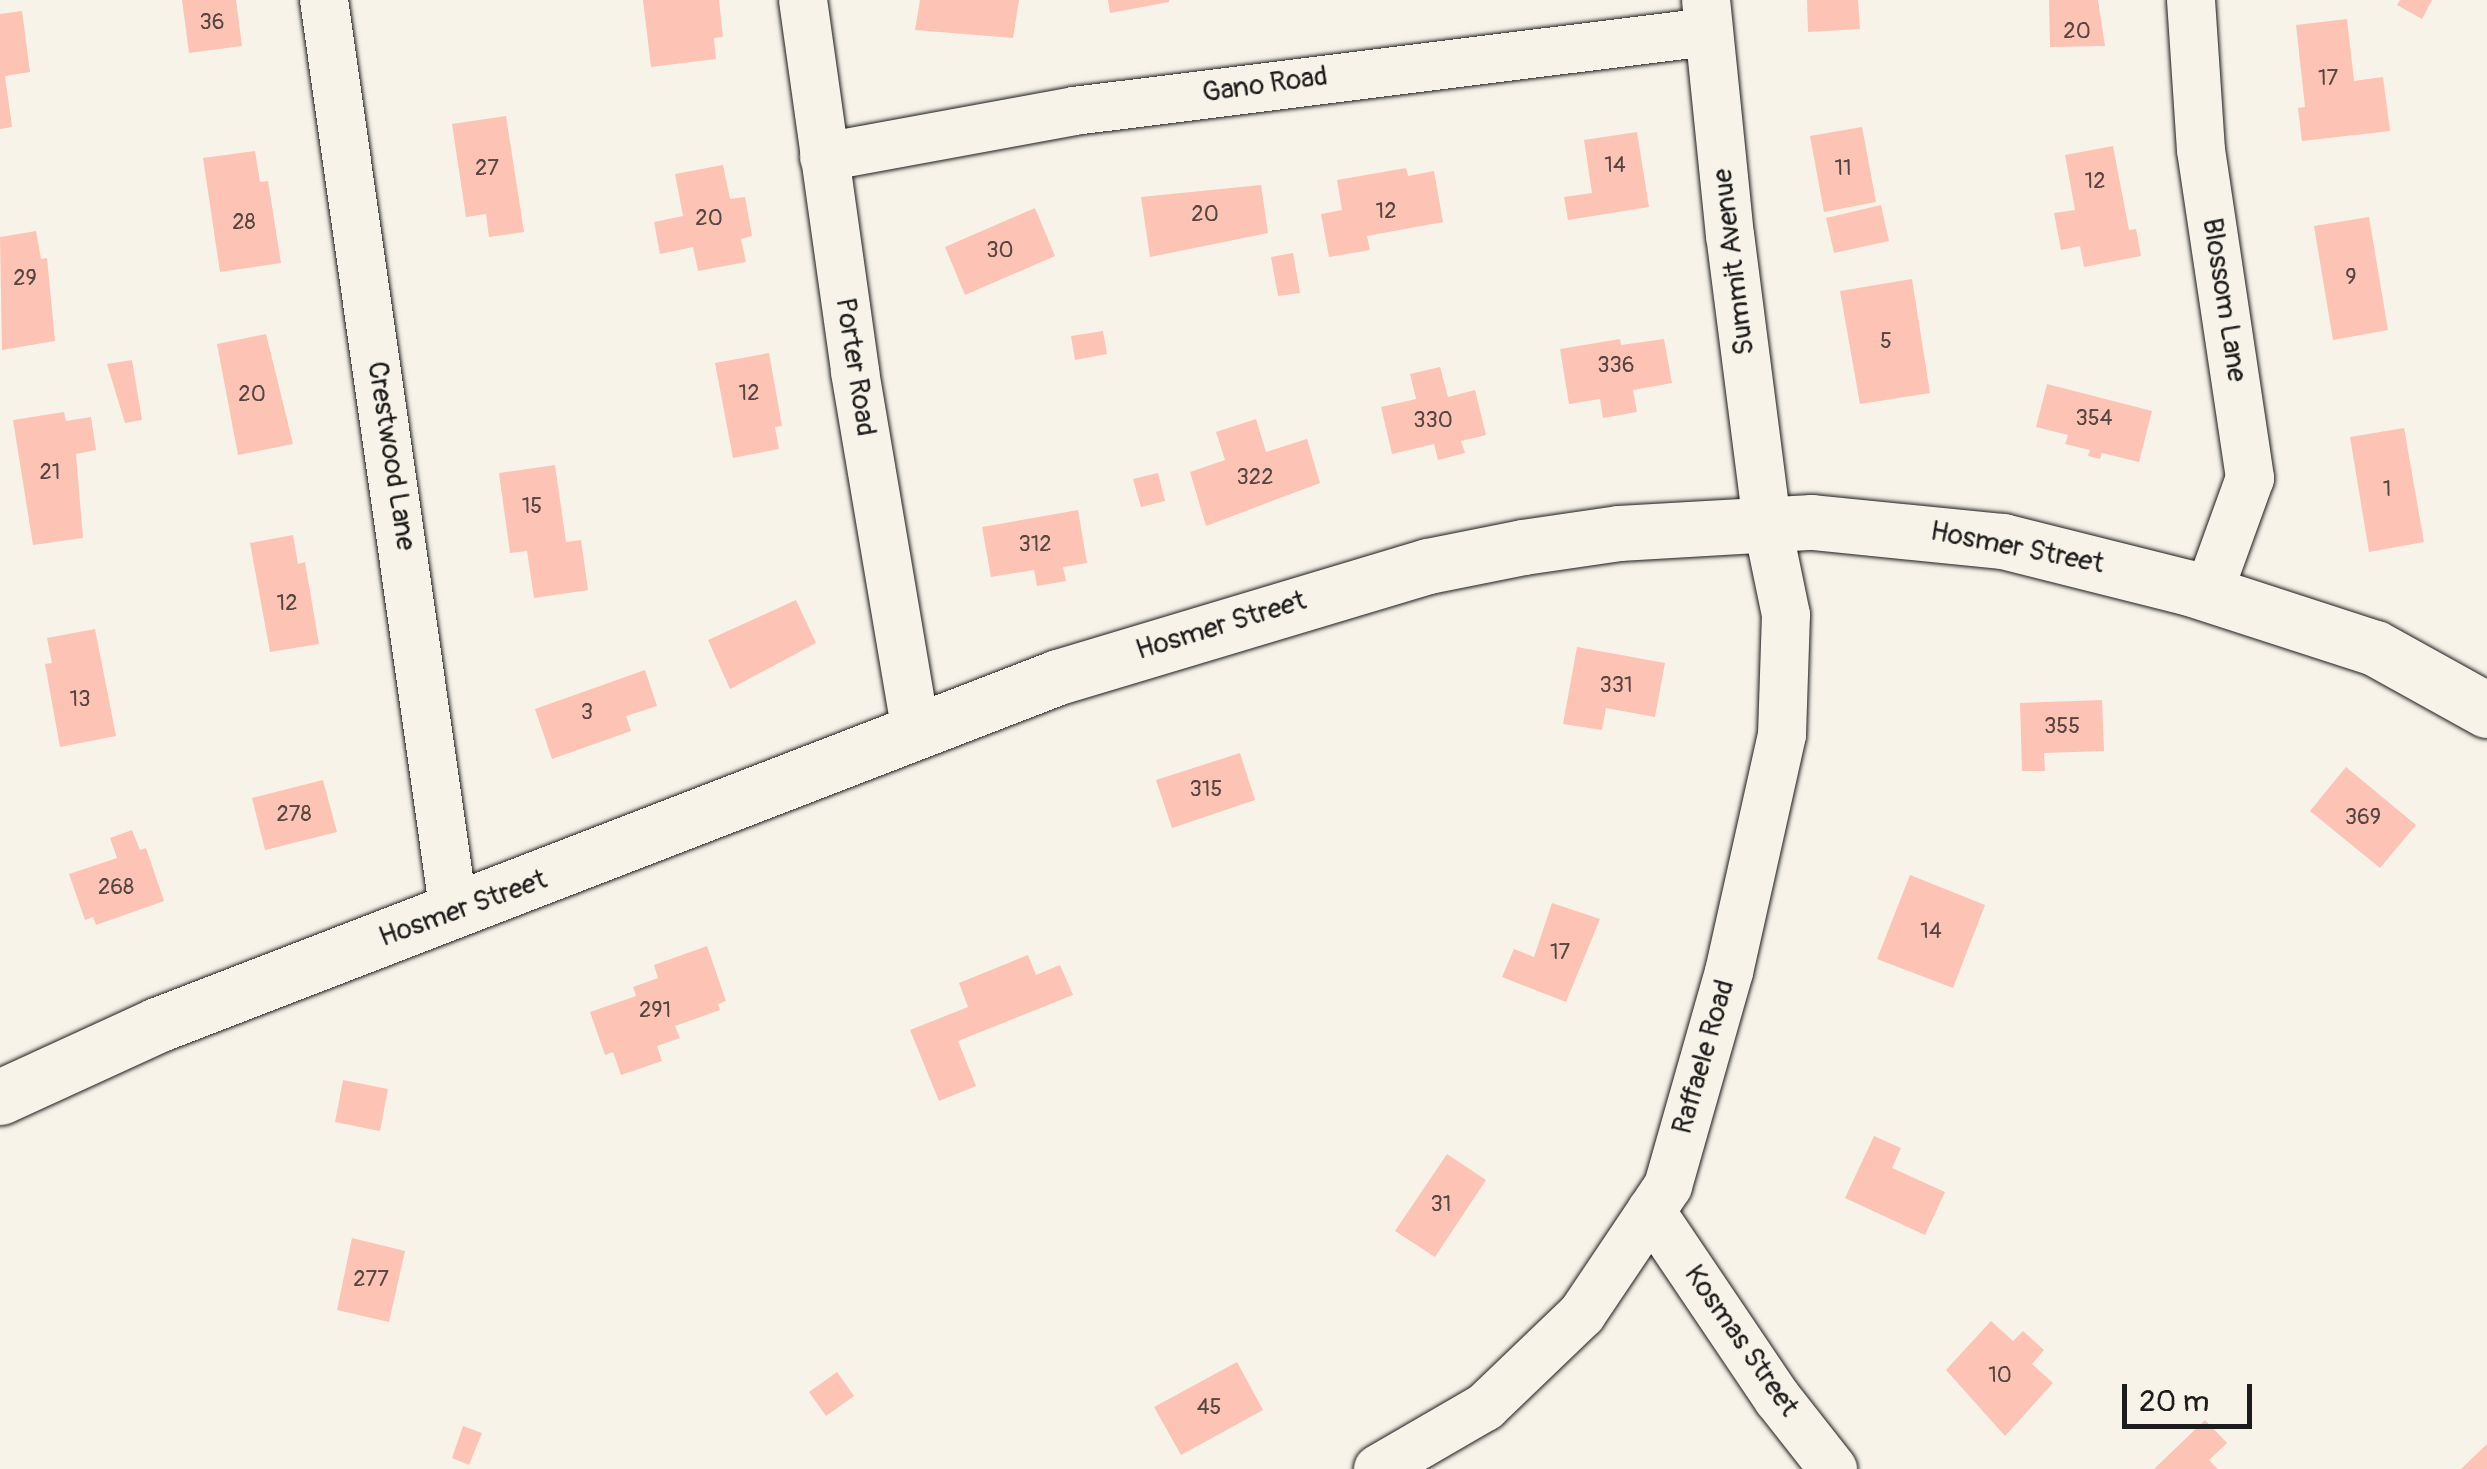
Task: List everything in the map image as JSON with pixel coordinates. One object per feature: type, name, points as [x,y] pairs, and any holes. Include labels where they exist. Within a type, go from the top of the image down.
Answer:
[{"type":"street","name":"Crestwood Lane","points":[[324,0],[454,913]]},
{"type":"street","name":"Porter Road","points":[[803,0],[824,157],[916,733]]},
{"type":"street","name":"Blossom Lane","points":[[2192,0],[2201,150],[2250,478],[2208,594]]},
{"type":"street","name":"Gano Road","points":[[824,157],[1074,111],[1707,16]]},
{"type":"street","name":"Summit Avenue","points":[[1707,16],[1767,523]]},
{"type":"street","name":"Hosmer Street","points":[[2,1085],[916,733],[1150,647],[1428,566],[1619,533],[1767,523],[1908,527],[2003,541],[2208,594],[2374,648],[2487,710]]},
{"type":"street","name":"Raffaele Road","points":[[1378,1469],[1485,1407],[1582,1314],[1668,1186],[1729,972],[1782,735],[1786,615],[1767,523]]},
{"type":"street","name":"Kosmas Street","points":[[1652,1211],[1778,1399],[1833,1469]]},
{"type":"building","points":[[182,0],[236,0],[242,46],[189,53]]},
{"type":"building","points":[[643,0],[719,0],[723,37],[714,38],[716,59],[651,67]]},
{"type":"building","points":[[920,0],[1019,0],[1013,38],[915,30]]},
{"type":"building","points":[[1108,0],[1169,0],[1169,2],[1110,13]]},
{"type":"building","points":[[1807,0],[1858,0],[1860,29],[1808,32]]},
{"type":"building","points":[[2049,0],[2098,0],[2105,46],[2050,47]]},
{"type":"building","points":[[2400,0],[2432,0],[2422,19],[2397,5]]},
{"type":"building","points":[[22,11],[30,72],[5,76],[12,127],[0,129],[0,14]]},
{"type":"building","points":[[2347,19],[2354,81],[2383,77],[2390,131],[2302,141],[2298,108],[2305,107],[2296,25]]},
{"type":"building","points":[[506,116],[524,232],[489,237],[486,214],[466,217],[452,124]]},
{"type":"building","points":[[1862,127],[1876,202],[1824,212],[1810,136]]},
{"type":"building","points":[[1637,132],[1649,207],[1568,220],[1564,197],[1592,193],[1584,140]]},
{"type":"building","points":[[2113,146],[2129,230],[2136,229],[2141,256],[2084,267],[2080,246],[2061,250],[2054,213],[2075,210],[2065,155]]},
{"type":"building","points":[[255,151],[260,182],[268,181],[281,263],[220,272],[203,158]]},
{"type":"building","points":[[723,165],[730,199],[745,197],[752,236],[741,239],[746,262],[698,271],[693,247],[660,254],[654,222],[683,216],[675,174]]},
{"type":"building","points":[[1406,168],[1408,176],[1434,171],[1443,222],[1367,236],[1370,250],[1329,257],[1321,214],[1342,210],[1337,180]]},
{"type":"building","points":[[1261,185],[1268,233],[1150,257],[1141,197]]},
{"type":"building","points":[[1881,205],[1889,241],[1834,253],[1826,218]]},
{"type":"building","points":[[1035,208],[1055,256],[965,295],[945,247]]},
{"type":"building","points":[[2369,217],[2388,330],[2333,340],[2314,226]]},
{"type":"building","points":[[36,231],[41,259],[47,258],[55,341],[2,350],[0,237]]},
{"type":"building","points":[[1293,253],[1300,293],[1278,296],[1271,257]]},
{"type":"building","points":[[1912,279],[1930,393],[1860,404],[1840,291]]},
{"type":"building","points":[[1103,331],[1107,354],[1075,360],[1071,336]]},
{"type":"building","points":[[266,334],[293,444],[238,455],[217,344]]},
{"type":"building","points":[[1620,339],[1621,345],[1664,339],[1672,383],[1633,390],[1637,412],[1603,418],[1600,399],[1569,404],[1560,349]]},
{"type":"building","points":[[769,353],[782,426],[775,427],[779,449],[733,458],[715,363]]},
{"type":"building","points":[[132,360],[142,420],[125,423],[107,364]]},
{"type":"building","points":[[1440,367],[1448,397],[1475,390],[1486,435],[1461,441],[1465,453],[1438,460],[1434,444],[1392,454],[1381,407],[1416,399],[1410,374]]},
{"type":"building","points":[[2047,384],[2152,411],[2139,462],[2102,453],[2100,459],[2088,456],[2090,450],[2065,444],[2068,435],[2036,427]]},
{"type":"building","points":[[64,412],[66,421],[91,417],[96,450],[76,454],[83,538],[33,545],[13,420]]},
{"type":"building","points":[[1256,419],[1266,452],[1307,439],[1320,483],[1206,526],[1190,472],[1225,460],[1216,432]]},
{"type":"building","points":[[2404,428],[2424,542],[2369,552],[2350,437]]},
{"type":"building","points":[[555,465],[566,542],[581,540],[588,590],[534,598],[527,551],[510,553],[499,473]]},
{"type":"building","points":[[1158,473],[1165,501],[1141,507],[1133,479]]},
{"type":"building","points":[[1078,510],[1087,563],[1063,567],[1066,581],[1037,586],[1034,570],[991,577],[982,527]]},
{"type":"building","points":[[293,535],[298,564],[305,562],[319,644],[270,652],[250,543]]},
{"type":"building","points":[[796,600],[816,643],[730,689],[708,640]]},
{"type":"building","points":[[95,629],[116,736],[60,747],[45,664],[52,663],[47,638]]},
{"type":"building","points":[[1577,647],[1665,663],[1655,717],[1606,708],[1602,730],[1563,724]]},
{"type":"building","points":[[645,670],[657,706],[626,716],[631,731],[552,759],[535,709]]},
{"type":"building","points":[[2102,700],[2104,751],[2044,753],[2045,771],[2022,771],[2020,703]]},
{"type":"building","points":[[1240,753],[1255,800],[1172,828],[1156,780]]},
{"type":"building","points":[[2346,767],[2416,825],[2380,868],[2310,811]]},
{"type":"building","points":[[323,780],[337,832],[265,850],[252,798]]},
{"type":"building","points":[[132,830],[140,850],[146,848],[164,901],[96,925],[93,917],[85,920],[69,874],[117,858],[110,838]]},
{"type":"building","points":[[1910,875],[1985,905],[1953,988],[1877,959]]},
{"type":"building","points":[[1552,903],[1600,919],[1566,1002],[1502,977],[1514,949],[1534,957]]},
{"type":"building","points":[[707,946],[726,1001],[718,1004],[720,1010],[675,1026],[680,1038],[657,1046],[662,1061],[621,1075],[613,1052],[605,1055],[590,1012],[636,996],[633,987],[658,978],[654,965]]},
{"type":"building","points":[[1028,955],[1036,975],[1060,965],[1073,995],[958,1041],[976,1086],[939,1101],[910,1030],[968,1007],[959,983]]},
{"type":"building","points":[[343,1080],[388,1089],[380,1131],[335,1122]]},
{"type":"building","points":[[1874,1136],[1901,1148],[1892,1168],[1945,1192],[1925,1235],[1845,1198]]},
{"type":"building","points":[[1447,1154],[1486,1180],[1435,1257],[1395,1231]]},
{"type":"building","points":[[352,1238],[405,1251],[389,1322],[337,1310]]},
{"type":"building","points":[[1991,1321],[2013,1341],[2023,1331],[2044,1350],[2032,1364],[2053,1383],[2005,1436],[1946,1370]]},
{"type":"building","points":[[1237,1362],[1263,1410],[1181,1455],[1154,1407]]},
{"type":"building","points":[[837,1372],[854,1396],[826,1416],[809,1392]]},
{"type":"building","points":[[2205,1420],[2227,1443],[2209,1460],[2218,1469],[2154,1469]]},
{"type":"building","points":[[463,1426],[482,1433],[469,1465],[452,1458]]},
{"type":"building","points":[[2487,1444],[2487,1469],[2461,1469]]}]
